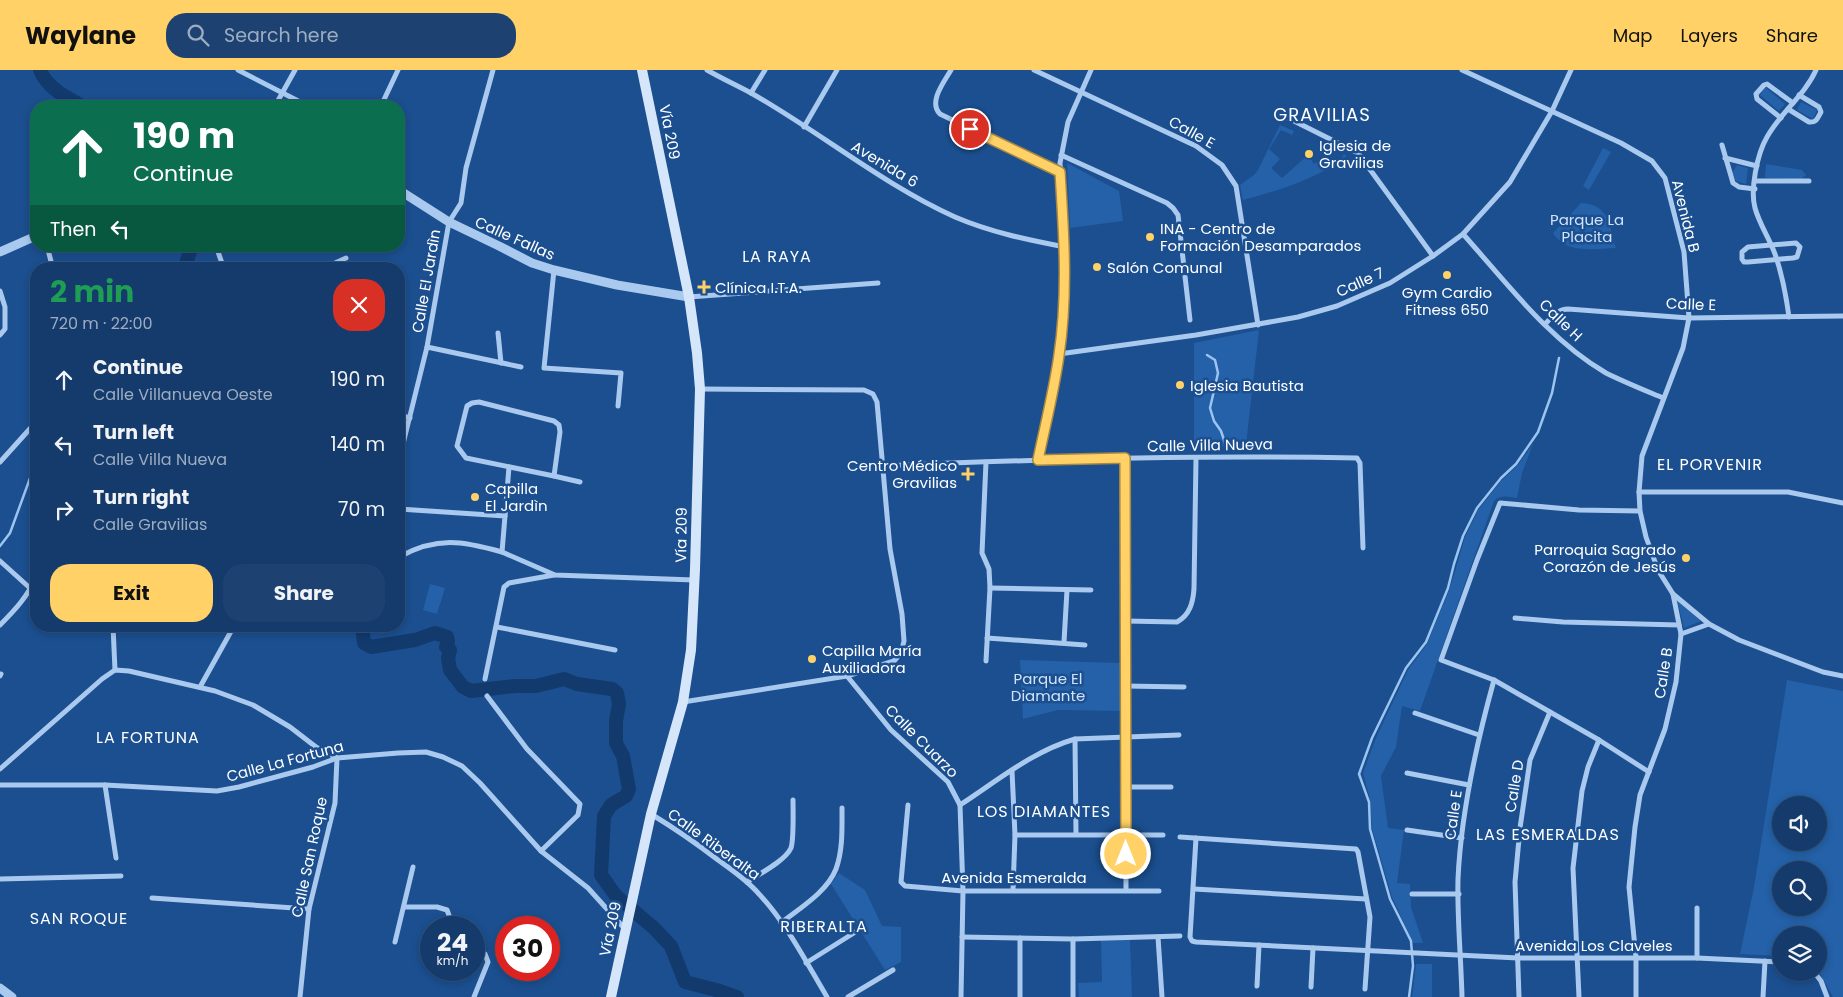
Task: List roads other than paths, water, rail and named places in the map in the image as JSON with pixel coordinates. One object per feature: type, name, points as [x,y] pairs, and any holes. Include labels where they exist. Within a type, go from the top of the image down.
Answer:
[{"type":"main road","name":"Vía 209","points":[[612,997],[651,814],[683,702],[691,650],[695,580],[700,389],[689,297],[642,70]]},
{"type":"street","points":[[238,70],[296,100]]},
{"type":"street","points":[[279,100],[296,70]]},
{"type":"street","points":[[384,100],[398,70]]},
{"type":"street","name":"Calle El Jardìn","points":[[405,437],[427,347],[449,222],[461,203],[466,168],[492,70]]},
{"type":"street","name":"Avenida 6","points":[[707,70],[751,94],[918,198],[956,217],[978,226],[1025,240],[1065,248]]},
{"type":"street","points":[[751,94],[765,70]]},
{"type":"street","points":[[804,127],[837,70]]},
{"type":"street","points":[[951,70],[935,101],[936,108],[940,114],[1060,172]]},
{"type":"street","name":"Calle E","points":[[1034,70],[1196,146],[1222,165],[1236,186],[1258,325]]},
{"type":"street","points":[[1038,460],[1059,354],[1065,288],[1065,248],[1060,172],[1061,155],[1068,122],[1091,70]]},
{"type":"street","name":"Avenida B","points":[[1462,70],[1635,150],[1652,161],[1660,171],[1669,193],[1684,252],[1689,318],[1683,348],[1663,398]]},
{"type":"street","name":"Calle 7","points":[[1059,354],[1258,325],[1298,317],[1337,306],[1390,283],[1433,256],[1463,234],[1510,182],[1552,111],[1571,70]]},
{"type":"street","points":[[1789,317],[1777,260],[1755,209],[1754,189],[1757,166],[1766,138],[1816,70]]},
{"type":"street","points":[[1781,118],[1757,99],[1756,94],[1767,84],[1793,103]]},
{"type":"street","points":[[1788,109],[1809,122],[1817,120],[1821,112],[1819,107],[1799,95]]},
{"type":"street","points":[[1280,114],[1358,153],[1433,256]]},
{"type":"street","points":[[1722,145],[1732,183],[1738,187],[1754,189]]},
{"type":"street","points":[[1061,155],[1167,203],[1174,208],[1178,215],[1190,320]]},
{"type":"street","points":[[1725,158],[1757,166]]},
{"type":"street","points":[[1755,181],[1810,181]]},
{"type":"street","name":"Calle Fallas","points":[[405,194],[449,222],[532,264],[617,285],[689,297]]},
{"type":"street","name":"Calle H","points":[[1463,234],[1545,324],[1574,351],[1606,373],[1663,398]]},
{"type":"street","points":[[0,252],[30,239]]},
{"type":"street","points":[[1792,243],[1800,247],[1797,257],[1748,262],[1744,262],[1742,259],[1744,249],[1771,245],[1792,243]]},
{"type":"street","points":[[337,262],[346,258]]},
{"type":"street","points":[[554,270],[544,368],[621,373],[618,406]]},
{"type":"street","points":[[689,297],[878,283]]},
{"type":"street","points":[[0,292],[5,307],[5,328],[0,335]]},
{"type":"street","name":"Calle E","points":[[1545,324],[1563,309],[1689,318],[1843,316]]},
{"type":"street","points":[[498,333],[501,363]]},
{"type":"street","points":[[427,347],[521,367]]},
{"type":"street","points":[[683,702],[847,676],[894,661],[902,653],[904,640],[902,614],[890,549],[877,402],[874,394],[864,390],[700,389]]},
{"type":"street","name":"Calle B","points":[[1636,997],[1636,958],[1629,887],[1635,827],[1640,796],[1665,730],[1676,682],[1682,634],[1674,594],[1658,570],[1646,537],[1640,512],[1639,492],[1642,456],[1663,398]]},
{"type":"street","points":[[554,476],[560,432],[559,425],[554,421],[479,402],[467,406],[457,446],[466,458],[580,482]]},
{"type":"street","points":[[405,417],[410,418]]},
{"type":"street","points":[[0,462],[30,429]]},
{"type":"street","name":"Calle Villa Nueva","points":[[882,466],[1125,458],[1275,456],[1356,458],[1360,463],[1363,548]]},
{"type":"street","points":[[1125,458],[1126,890]]},
{"type":"street","points":[[1125,621],[1177,622],[1187,614],[1190,608],[1194,588],[1196,458]]},
{"type":"street","points":[[986,462],[982,553],[989,569],[990,588],[986,661]]},
{"type":"street","points":[[502,552],[508,468]]},
{"type":"street","points":[[1639,492],[1788,492],[1843,503]]},
{"type":"street","points":[[1640,512],[1500,504],[1477,560],[1441,660],[1494,680],[1599,740],[1649,772]]},
{"type":"street","points":[[405,509],[505,516]]},
{"type":"street","points":[[405,554],[419,547],[462,542],[502,552],[555,575]]},
{"type":"street","points":[[0,561],[30,587]]},
{"type":"street","points":[[485,679],[497,627],[501,595],[504,587],[509,583],[555,575],[695,580]]},
{"type":"street","points":[[990,588],[1091,590]]},
{"type":"street","points":[[1064,642],[1067,590]]},
{"type":"street","points":[[1674,594],[1709,624],[1739,640],[1823,672],[1843,676]]},
{"type":"street","points":[[0,626],[30,595]]},
{"type":"street","points":[[1515,618],[1679,625]]},
{"type":"street","points":[[1682,634],[1709,624]]},
{"type":"street","points":[[497,627],[615,650]]},
{"type":"street","points":[[113,632],[115,670]]},
{"type":"street","points":[[200,687],[231,632]]},
{"type":"street","points":[[987,638],[1085,645]]},
{"type":"street","points":[[0,770],[102,679],[115,670],[129,671],[200,687],[253,705],[290,727],[316,747],[337,758]]},
{"type":"street","name":"Calle Cuarzo","points":[[847,676],[890,730],[948,782],[960,805],[963,891],[961,997]]},
{"type":"street","name":"Calle E","points":[[1462,997],[1458,880],[1462,838],[1479,736],[1494,680]]},
{"type":"street","points":[[1125,686],[1184,688]]},
{"type":"street","points":[[487,696],[527,749],[580,804],[578,815],[541,851]]},
{"type":"street","name":"Calle D","points":[[1518,997],[1515,882],[1520,828],[1530,760],[1550,712]]},
{"type":"street","points":[[1416,713],[1479,736]]},
{"type":"street","points":[[960,805],[1042,751],[1075,739],[1179,735]]},
{"type":"street","points":[[1075,739],[1076,834]]},
{"type":"street","points":[[1579,997],[1573,868],[1582,791],[1588,767],[1599,740]]},
{"type":"street","name":"Calle La Fortuna","points":[[0,785],[105,785],[217,791],[267,780],[337,758],[426,752],[443,757],[462,766],[480,783],[541,851],[588,888],[626,926]]},
{"type":"street","name":"Calle San Roque","points":[[300,997],[309,909],[335,802],[337,758]]},
{"type":"street","points":[[1012,771],[1015,835],[1013,890]]},
{"type":"street","points":[[1407,773],[1470,785]]},
{"type":"street","points":[[105,785],[116,858]]},
{"type":"street","points":[[1126,787],[1171,787]]},
{"type":"street","points":[[747,882],[787,854],[792,846],[793,800]]},
{"type":"street","name":"Avenida Esmeralda","points":[[908,805],[901,882],[905,886],[963,891],[1159,891]]},
{"type":"street","points":[[781,922],[817,895],[836,870],[841,845],[842,808]]},
{"type":"street","name":"Calle Riberalta","points":[[651,814],[679,831],[747,882],[760,895],[781,922],[827,997]]},
{"type":"street","points":[[1407,830],[1462,838]]},
{"type":"street","points":[[1015,835],[1163,836]]},
{"type":"street","points":[[1180,837],[1356,849],[1370,917],[1365,990]]},
{"type":"street","points":[[1196,838],[1194,889],[1366,899]]},
{"type":"street","points":[[395,942],[413,867]]},
{"type":"street","points":[[0,879],[121,876]]},
{"type":"street","name":"Avenida Los Claveles","points":[[1194,889],[1190,937],[1192,941],[1461,956],[1518,958],[1697,958],[1772,961]]},
{"type":"street","points":[[1412,894],[1458,894]]},
{"type":"street","points":[[152,898],[309,909]]},
{"type":"street","points":[[404,907],[437,907],[447,910],[449,916]]},
{"type":"street","points":[[1697,908],[1697,958]]},
{"type":"street","points":[[806,963],[858,931]]},
{"type":"street","points":[[962,937],[1073,939],[1180,936]]},
{"type":"street","points":[[1158,937],[1162,997]]},
{"type":"street","points":[[1020,938],[1020,997]]},
{"type":"street","points":[[1073,939],[1073,997]]},
{"type":"street","points":[[1256,986],[1259,945]]},
{"type":"street","points":[[1310,988],[1313,948]]},
{"type":"street","points":[[485,954],[488,962],[485,970]]},
{"type":"street","points":[[1763,997],[1765,961]]},
{"type":"street","points":[[848,997],[893,970]]},
{"type":"street","points":[[474,997],[480,981]]},
{"type":"street","points":[[1820,981],[1827,997]]},
{"type":"street","points":[[0,988],[12,997]]},
{"type":"waterway","points":[[40,70],[52,87],[72,100]]},
{"type":"waterway","points":[[186,262],[190,252]]},
{"type":"waterway","points":[[1207,355],[1215,360],[1218,373],[1210,408],[1226,446]]},
{"type":"waterway","points":[[1409,997],[1413,966],[1411,941],[1390,899],[1370,829],[1369,802],[1359,774],[1372,738],[1406,668],[1426,642],[1448,588],[1463,536],[1477,508],[1501,478],[1516,464],[1538,432],[1552,393],[1559,358]]},
{"type":"waterway","points":[[0,546],[10,533],[30,478]]},
{"type":"waterway","points":[[363,632],[364,643],[371,647],[415,640],[435,633],[447,637],[446,647],[450,650],[448,658],[450,670],[463,687],[471,691],[515,686],[536,686],[564,679],[577,684],[612,689],[617,693],[619,704],[616,721],[616,743],[623,756],[629,789],[626,796],[611,805],[604,816],[601,875],[616,896],[654,928],[671,946],[685,982],[737,997]]},
{"type":"place","name":"Iglesia de Gravilias","points":[[1309,154]]},
{"type":"place","name":"INA - Centro de Formación Desamparados","points":[[1150,237]]},
{"type":"place","name":"Salón Comunal","points":[[1097,267]]},
{"type":"place","name":"Gym Cardio Fitness 650","points":[[1447,275]]},
{"type":"place","name":"Clínica I.T.A.","points":[[704,287]]},
{"type":"place","name":"Iglesia Bautista","points":[[1180,385]]},
{"type":"place","name":"Centro Médico Gravilias","points":[[968,474]]},
{"type":"place","name":"Capilla El Jardìn","points":[[475,497]]},
{"type":"place","name":"Parroquia Sagrado Corazón de Jesús","points":[[1686,558]]},
{"type":"place","name":"Capilla María Auxiliadora","points":[[812,659]]},
{"type":"district","name":"GRAVILIAS","points":[[1322,114]]},
{"type":"district","name":"LA RAYA","points":[[777,256]]},
{"type":"district","name":"EL PORVENIR","points":[[1710,464]]},
{"type":"district","name":"LA FORTUNA","points":[[148,737]]},
{"type":"district","name":"LOS DIAMANTES","points":[[1044,811]]},
{"type":"district","name":"LAS ESMERALDAS","points":[[1548,834]]},
{"type":"district","name":"SAN ROQUE","points":[[79,918]]},
{"type":"district","name":"RIBERALTA","points":[[824,926]]},
{"type":"park label","name":"Parque La Placita","points":[[1587,228]]},
{"type":"park label","name":"Parque El Diamante","points":[[1048,686]]}]
